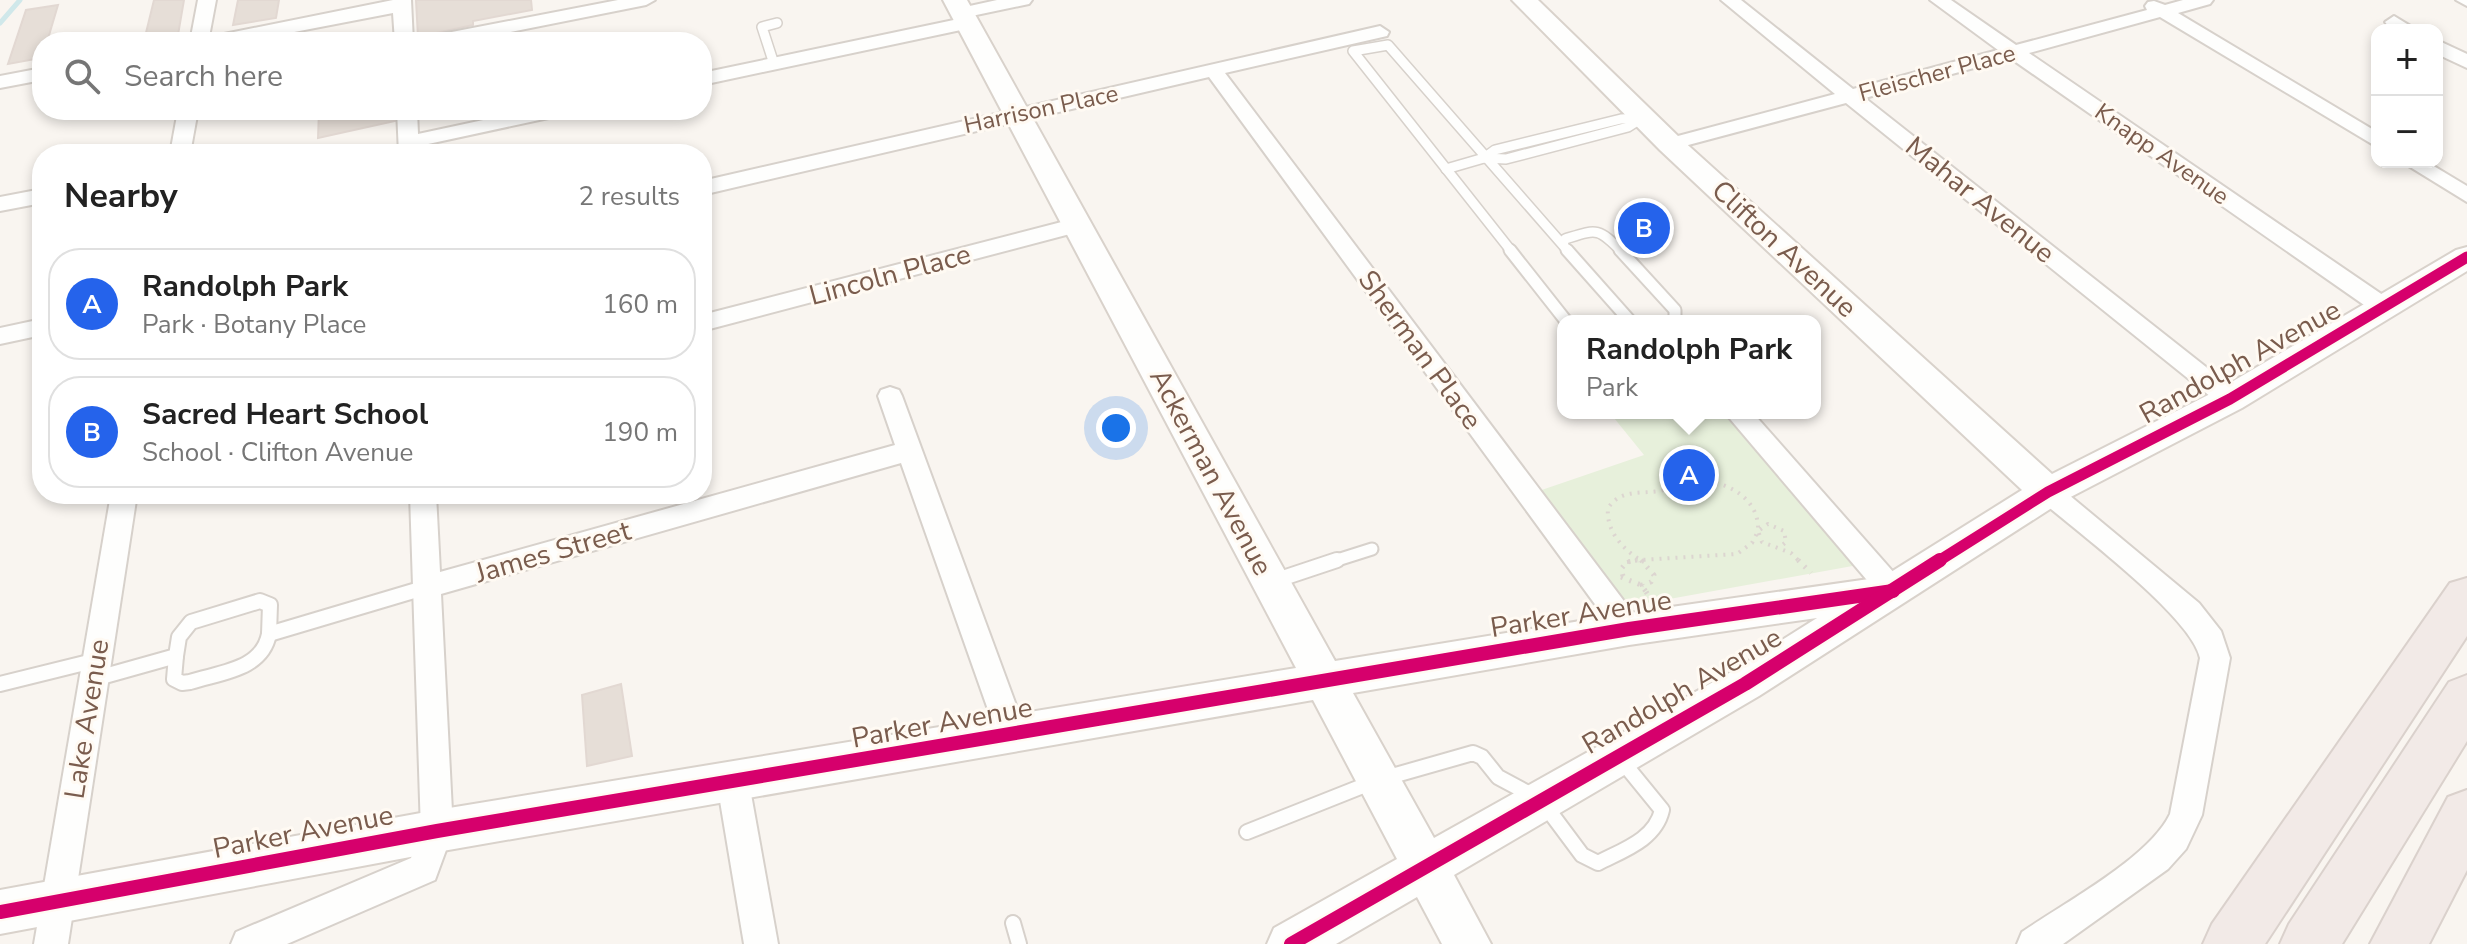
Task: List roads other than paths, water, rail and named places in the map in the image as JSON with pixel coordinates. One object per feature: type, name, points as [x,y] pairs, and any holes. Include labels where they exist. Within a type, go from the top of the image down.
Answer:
[{"type":"highway","points":[[2232,944],[2467,597]]},
{"type":"highway","points":[[2309,944],[2467,697]]},
{"type":"highway","points":[[2399,944],[2467,815]]},
{"type":"street","points":[[201,32],[207,0]]},
{"type":"street","points":[[482,32],[646,0]]},
{"type":"street","points":[[712,77],[774,64],[962,12],[1023,0]]},
{"type":"street","name":"Clifton Avenue","points":[[1524,0],[1642,118],[2048,492]]},
{"type":"street","name":"Mahar Avenue","points":[[1730,0],[2230,399]]},
{"type":"street","name":"Knapp Avenue","points":[[1939,0],[2385,308]]},
{"type":"street","points":[[2145,0],[2371,137]]},
{"type":"street","name":"Fleischer Place","points":[[1670,144],[2204,0]]},
{"type":"street","points":[[261,32],[402,3],[403,32]]},
{"type":"street","name":"Ackerman Avenue","points":[[962,12],[1467,944]]},
{"type":"street","name":"Harrison Place","points":[[712,186],[1380,32]]},
{"type":"street","points":[[2443,49],[2467,62]]},
{"type":"street","name":"Sherman Place","points":[[1213,70],[1629,629]]},
{"type":"street","points":[[0,82],[32,76]]},
{"type":"street","points":[[182,144],[186,120]]},
{"type":"street","points":[[408,120],[409,144]]},
{"type":"street","points":[[425,144],[519,120]]},
{"type":"street","points":[[2422,168],[2467,195]]},
{"type":"street","points":[[0,204],[32,198]]},
{"type":"street","name":"Lincoln Place","points":[[712,320],[1077,225]]},
{"type":"street","name":"Randolph Avenue","points":[[1291,944],[1745,684],[2048,492],[2230,399],[2467,257]]},
{"type":"street","points":[[0,336],[32,329]]},
{"type":"street","points":[[890,396],[1012,735]]},
{"type":"street","points":[[1743,419],[1893,591]]},
{"type":"street","name":"James Street","points":[[427,587],[909,451]]},
{"type":"street","points":[[2034,944],[2157,858],[2175,838],[2186,815],[2215,658],[2211,640],[2189,611],[2048,492]]},
{"type":"street","name":"Lake Avenue","points":[[54,923],[122,504]]},
{"type":"street","points":[[248,944],[423,869],[437,831],[423,504]]},
{"type":"street","name":"Parker Avenue","points":[[0,912],[54,923],[437,831],[1629,629],[1893,591]]},
{"type":"street","points":[[733,783],[761,944]]},
{"type":"lane","points":[[774,64],[762,27],[777,23]]},
{"type":"lane","points":[[1561,315],[1353,51],[1388,45],[1625,315]]},
{"type":"lane","points":[[1446,169],[1484,158],[1506,159],[1628,127],[1642,118]]},
{"type":"lane","points":[[1563,244],[1565,239],[1595,230],[1604,233],[1675,310],[1675,315]]},
{"type":"lane","points":[[1271,582],[1372,549]]},
{"type":"lane","points":[[269,634],[427,587]]},
{"type":"lane","points":[[260,601],[270,605],[269,634],[266,650],[256,661],[190,682],[182,683],[174,679],[179,637],[191,622],[260,601]]},
{"type":"lane","points":[[0,684],[176,656]]},
{"type":"lane","points":[[1247,832],[1378,780],[1473,753],[1482,757],[1498,777],[1541,800],[1582,855],[1598,863],[1658,827],[1662,810],[1619,756]]},
{"type":"lane","points":[[1013,923],[1019,944]]},
{"type":"waterway","points":[[0,23],[20,0]]},
{"type":"place","name":"Sacred Heart School","points":[[1644,228]]},
{"type":"place","name":"Randolph Park","points":[[1689,475]]}]
